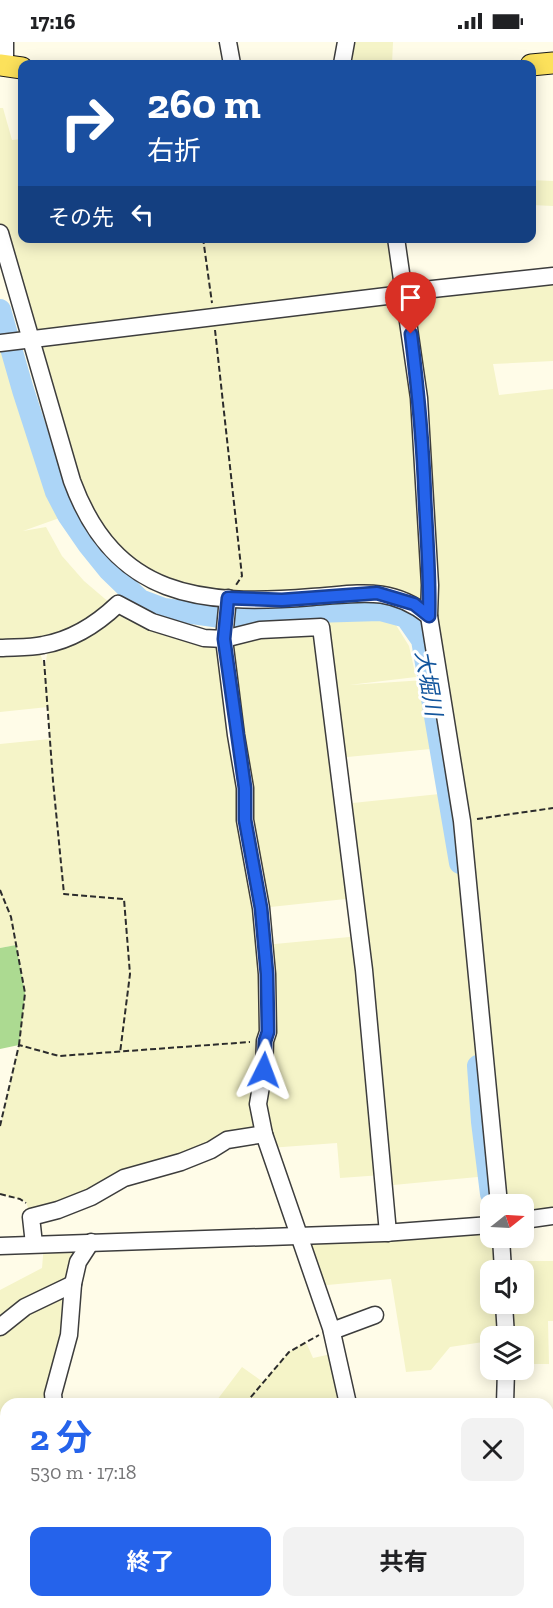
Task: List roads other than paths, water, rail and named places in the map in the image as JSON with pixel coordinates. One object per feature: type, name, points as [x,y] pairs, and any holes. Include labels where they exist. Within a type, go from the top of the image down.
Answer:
[{"type":"main road","points":[[536,65],[553,63]]},
{"type":"street","points":[[5,42],[9,66]]},
{"type":"street","points":[[228,42],[231,60]]},
{"type":"street","points":[[343,60],[346,42]]},
{"type":"street","points":[[0,233],[25,340],[72,481],[80,501],[100,536],[114,553],[158,583],[182,593],[282,600],[377,593],[414,604],[429,616]]},
{"type":"street","points":[[397,243],[419,398],[430,574],[429,616],[462,821],[498,1194]]},
{"type":"street","points":[[0,343],[405,292],[553,276]]},
{"type":"street","points":[[228,598],[224,638],[245,788],[245,820],[261,908],[267,974],[268,1032],[258,1104],[264,1134],[331,1329],[347,1398]]},
{"type":"street","points":[[0,648],[43,646],[71,637],[100,622],[118,604],[152,622],[204,638],[224,638],[260,630],[321,627],[364,970],[388,1233]]},
{"type":"street","points":[[34,1244],[31,1217],[58,1210],[91,1197],[124,1178],[181,1162],[211,1150],[227,1140],[264,1134]]},
{"type":"street","points":[[534,1219],[553,1216]]},
{"type":"street","points":[[0,1246],[388,1233],[480,1226]]},
{"type":"street","points":[[53,1398],[69,1335],[73,1284],[78,1262],[91,1242]]},
{"type":"street","points":[[0,1327],[25,1307],[73,1284]]},
{"type":"street","points":[[331,1329],[375,1315]]},
{"type":"street","points":[[505,1398],[506,1380]]},
{"type":"waterway","name":"大堀川","points":[[0,310],[56,492],[68,515],[88,544],[109,570],[140,600],[164,609],[242,620],[313,612],[380,610],[406,617],[422,640],[460,863]]},
{"type":"waterway","name":"大堀川","points":[[478,1066],[491,1194]]}]
